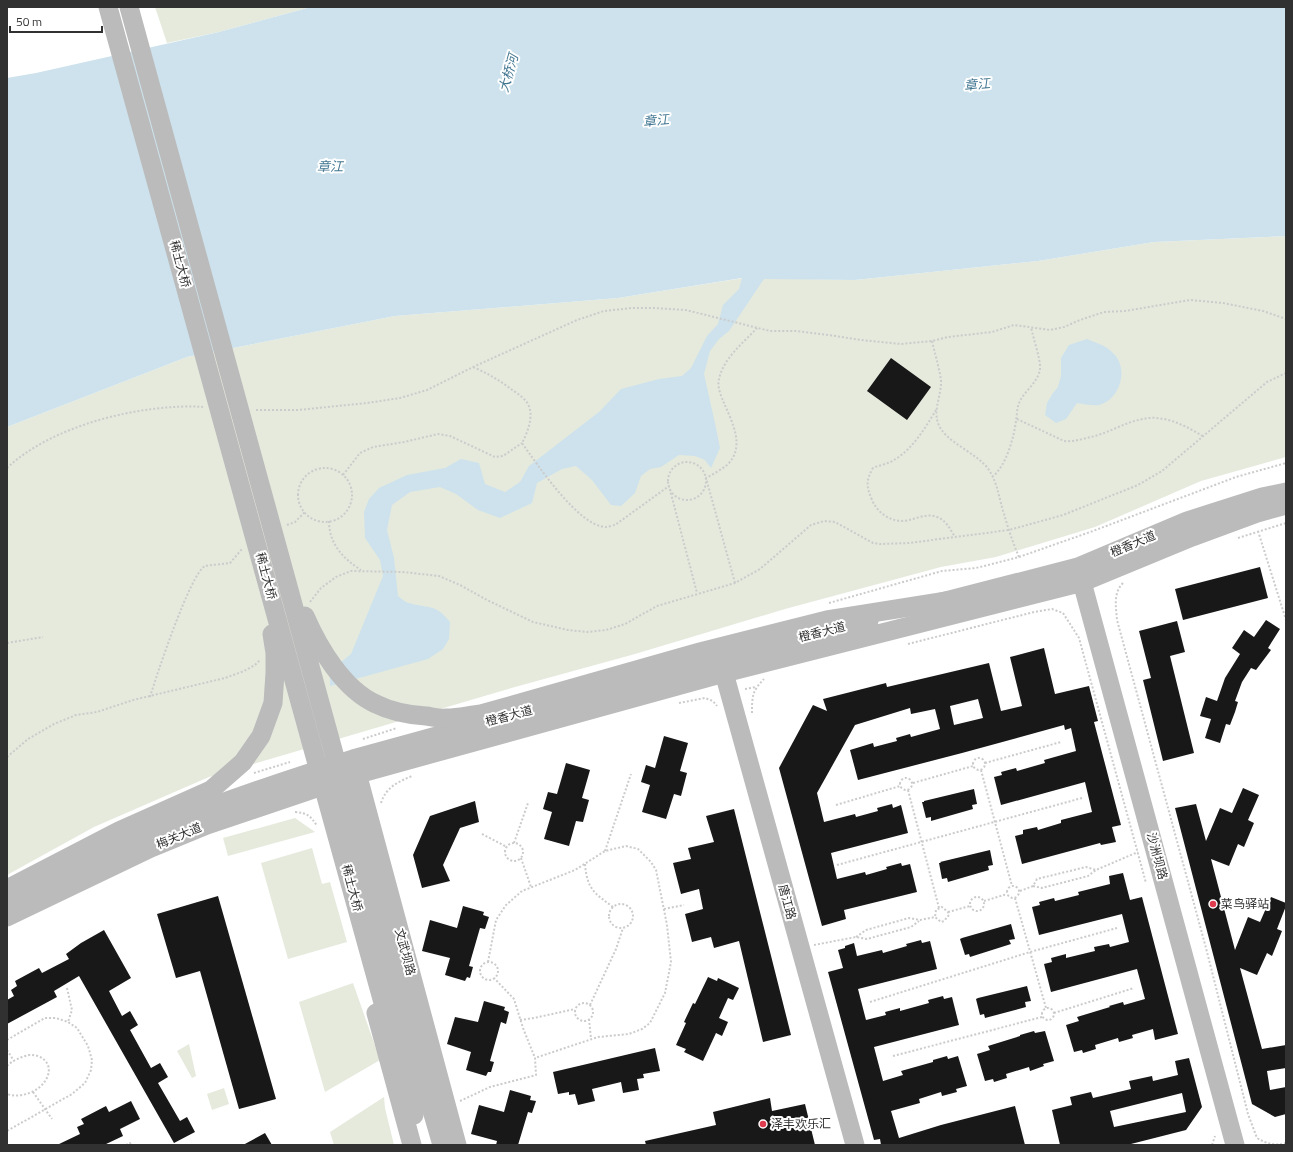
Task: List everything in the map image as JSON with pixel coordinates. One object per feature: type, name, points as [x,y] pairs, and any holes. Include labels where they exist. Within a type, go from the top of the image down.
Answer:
[{"type":"main road","name":"稀土大桥","points":[[108,7],[265,571],[422,1111],[442,1145]]},
{"type":"main road","name":"稀土大桥","points":[[129,7],[283,567],[422,1111],[423,1145]]},
{"type":"main road","name":"橙香大道","points":[[356,767],[722,666],[952,600],[1080,575],[1188,521],[1262,497],[1286,492]]},
{"type":"main road","name":"橙香大道","points":[[722,666],[1080,575],[1257,513],[1286,505]]},
{"type":"main road","points":[[283,567],[310,628],[326,656],[359,693],[375,704],[393,711],[414,715],[447,718],[481,714],[700,652],[827,620],[952,600]]},
{"type":"main road","points":[[7,888],[119,831],[211,790],[242,762],[261,736],[273,703],[275,653],[265,571]]},
{"type":"main road","name":"沙洲坝路","points":[[1080,575],[1235,1145]]},
{"type":"main road","name":"唐江路","points":[[722,666],[855,1145]]},
{"type":"main road","name":"梅关大道","points":[[7,901],[145,835],[200,811],[311,781],[356,767]]},
{"type":"main road","name":"文武坝路","points":[[356,767],[457,1145]]},
{"type":"main road","points":[[311,781],[322,810],[412,1145]]},
{"type":"main road","name":"梅关大道","points":[[7,917],[151,848],[311,781]]},
{"type":"path","points":[[250,410],[298,410],[400,398],[427,390],[473,367],[577,320],[604,311],[654,308],[686,310],[749,327],[770,331],[796,331],[829,334],[861,340],[901,344],[992,332],[1014,325],[1050,330],[1064,327],[1104,312],[1125,311],[1190,300],[1223,302],[1263,311],[1286,319]]},
{"type":"path","points":[[992,477],[1001,468],[1005,459],[1017,419],[1018,404],[1036,381],[1040,368],[1031,327]]},
{"type":"path","points":[[706,478],[728,464],[734,455],[738,443],[734,427],[720,394],[718,381],[721,371],[729,359],[756,328]]},
{"type":"path","points":[[932,341],[941,381],[940,399],[937,409],[926,427],[903,454],[892,461],[874,468],[869,475],[867,483],[869,493],[879,512],[896,520],[908,521],[921,517],[938,517],[947,523],[955,537]]},
{"type":"path","points":[[343,475],[360,453],[373,447],[438,434],[450,436],[495,457],[503,456],[513,450],[522,442],[528,432],[530,409],[525,399],[501,381],[473,367]]},
{"type":"path","points":[[309,604],[321,588],[336,577],[351,571],[403,572],[438,576],[460,585],[533,622],[568,630],[587,632],[606,630],[625,624],[657,606],[735,583],[760,569],[811,525],[824,521],[835,522],[873,543],[909,544],[1009,530],[1063,514],[1138,485],[1162,471],[1204,437],[1240,403],[1266,382],[1286,373]]},
{"type":"path","points":[[7,468],[37,445],[103,419],[148,409],[189,406],[210,408]]},
{"type":"path","points":[[937,409],[937,423],[944,433],[976,457],[989,469],[997,487],[1009,530],[1019,557]]},
{"type":"path","points":[[1017,419],[1064,441],[1071,442],[1102,435],[1142,419],[1153,417],[1186,427],[1204,437]]},
{"type":"path","points":[[522,442],[573,508],[584,518],[606,527],[615,525],[669,486]]},
{"type":"path","points":[[697,593],[668,479],[673,468],[684,462],[690,462],[701,467],[706,478],[735,583]]},
{"type":"path","points":[[324,468],[332,468],[343,475],[348,480],[352,492],[350,506],[341,516],[329,521],[316,520],[305,512],[299,500],[299,492],[304,478],[317,469],[324,468]]},
{"type":"path","points":[[669,486],[675,495],[685,500],[691,500],[701,494],[706,484],[706,478]]},
{"type":"path","points":[[284,527],[295,522],[305,512]]},
{"type":"path","points":[[1257,513],[1258,532],[1286,620]]},
{"type":"path","points":[[329,521],[329,532],[332,541],[347,559],[362,571]]},
{"type":"path","points":[[150,697],[156,675],[178,616],[198,574],[206,566],[230,563],[243,547]]},
{"type":"path","points":[[1118,588],[1115,601],[1116,620],[1206,948],[1248,1114],[1257,1138],[1266,1144],[1278,1145],[1286,1143]]},
{"type":"path","points":[[904,645],[1034,612],[1052,609],[1063,614],[1079,638]]},
{"type":"path","points":[[7,643],[42,638]]},
{"type":"path","points":[[7,757],[28,740],[54,724],[76,715],[97,712],[225,678],[255,665],[263,656]]},
{"type":"path","points":[[752,714],[752,694],[763,680],[771,678]]},
{"type":"path","points":[[676,703],[704,698],[713,701],[718,708]]},
{"type":"path","points":[[981,770],[985,767],[986,763],[1061,742]]},
{"type":"path","points":[[973,766],[975,760],[978,758],[981,758],[986,763]]},
{"type":"path","points":[[973,766],[978,770],[981,770]]},
{"type":"path","points":[[912,783],[973,766]]},
{"type":"path","points":[[981,770],[1012,886]]},
{"type":"path","points":[[605,851],[631,774]]},
{"type":"path","points":[[900,786],[902,780],[905,778],[911,780],[912,783]]},
{"type":"path","points":[[908,790],[912,786],[912,783]]},
{"type":"path","points":[[900,786],[905,790],[908,790]]},
{"type":"path","points":[[836,805],[900,786]]},
{"type":"path","points":[[908,790],[939,908]]},
{"type":"path","points":[[837,865],[1082,798]]},
{"type":"path","points":[[521,858],[514,862],[507,858],[505,850],[514,843],[528,803]]},
{"type":"path","points":[[482,834],[507,847]]},
{"type":"path","points":[[514,843],[521,847],[523,851],[521,858],[531,887]]},
{"type":"path","points":[[1015,898],[1019,894],[1020,890],[1032,886],[1042,888],[1088,876],[1096,870],[1154,845]]},
{"type":"path","points":[[488,962],[492,963],[497,968],[497,975],[490,980],[486,980],[480,974],[481,966],[488,962],[496,920],[506,905],[522,891],[585,864],[605,851],[626,846],[638,849],[651,862],[656,870],[664,909],[671,962],[665,993],[650,1023],[642,1030],[629,1034],[598,1037],[535,1058]]},
{"type":"path","points":[[585,864],[586,878],[590,888],[614,907]]},
{"type":"path","points":[[1032,886],[1037,880],[1086,867],[1096,870]]},
{"type":"path","points":[[1007,894],[1007,890],[1012,886],[1018,887],[1020,890]]},
{"type":"path","points":[[1007,894],[1012,898],[1015,898]]},
{"type":"path","points":[[984,901],[1007,894]]},
{"type":"path","points":[[970,906],[970,903],[974,897],[981,898],[984,901]]},
{"type":"path","points":[[1015,898],[1046,1008]]},
{"type":"path","points":[[970,906],[976,911],[979,910],[984,905],[984,901]]},
{"type":"path","points":[[592,1039],[589,1019],[593,1012],[590,1005],[616,949],[623,928],[631,922],[632,918],[631,910],[624,904],[620,904],[614,907],[610,912],[610,922],[623,928]]},
{"type":"path","points":[[664,909],[684,905]]},
{"type":"path","points":[[948,912],[970,906]]},
{"type":"path","points":[[939,908],[946,909],[948,912]]},
{"type":"path","points":[[935,918],[936,910],[939,908]]},
{"type":"path","points":[[856,937],[866,930],[909,918],[920,920],[935,918],[941,922],[947,919],[948,912]]},
{"type":"path","points":[[800,948],[856,937],[867,939],[911,927],[920,920]]},
{"type":"path","points":[[870,1002],[1030,952],[1117,928]]},
{"type":"path","points":[[458,1102],[490,1087],[536,1075],[535,1058],[520,1020],[514,999],[494,978]]},
{"type":"path","points":[[67,988],[72,1010],[68,1022]]},
{"type":"path","points":[[1054,1013],[1134,988]]},
{"type":"path","points":[[520,1020],[575,1009],[582,1003],[590,1005]]},
{"type":"path","points":[[1046,1008],[1052,1010],[1054,1013]]},
{"type":"path","points":[[1042,1017],[1041,1013],[1046,1008]]},
{"type":"path","points":[[575,1009],[577,1018],[585,1021],[589,1019]]},
{"type":"path","points":[[893,1056],[1042,1017],[1043,1019],[1049,1020],[1054,1017],[1054,1013]]},
{"type":"path","points":[[7,1040],[45,1018],[56,1018],[68,1022],[77,1028],[88,1046],[92,1060],[91,1070],[85,1083],[72,1094],[7,1131]]},
{"type":"path","points":[[7,1050],[14,1061]]},
{"type":"path","points":[[7,1066],[22,1057],[31,1055],[39,1056],[46,1060],[49,1068],[48,1075],[44,1082],[33,1092],[16,1096],[7,1094]]},
{"type":"path","points":[[33,1092],[52,1119]]},
{"type":"path","points":[[126,1145],[130,1143],[131,1145]]},
{"type":"shaded area","points":[[155,7],[311,7],[219,32],[167,43]]},
{"type":"shaded area","points":[[1286,236],[1286,457],[1201,481],[1095,527],[996,557],[941,567],[785,609],[209,777],[94,827],[7,875],[7,427],[187,357],[395,316],[618,298],[743,278],[855,280],[1038,261],[1154,242]]},
{"type":"shaded area","points":[[295,818],[315,832],[228,856],[223,838]]},
{"type":"shaded area","points":[[312,848],[322,884],[330,882],[347,942],[288,959],[261,863]]},
{"type":"shaded area","points":[[353,983],[380,1060],[325,1092],[299,1002]]},
{"type":"shaded area","points":[[189,1044],[196,1076],[192,1078],[177,1051]]},
{"type":"shaded area","points":[[224,1088],[229,1104],[212,1110],[207,1094]]},
{"type":"shaded area","points":[[384,1097],[385,1108],[394,1145],[334,1145],[330,1132]]},
{"type":"water","name":"章江","points":[[311,7],[1286,7],[1286,236],[1154,242],[1038,261],[855,280],[764,279],[729,331],[719,339],[710,351],[704,374],[720,448],[711,468],[705,460],[695,456],[679,455],[661,467],[650,469],[641,476],[635,493],[621,506],[611,505],[592,480],[576,466],[562,469],[537,483],[532,503],[500,518],[478,510],[456,494],[440,487],[410,492],[392,505],[387,530],[394,558],[398,596],[408,603],[436,609],[445,616],[450,622],[449,639],[443,649],[428,659],[330,686],[330,676],[335,667],[351,654],[383,576],[380,560],[365,538],[364,512],[369,499],[379,488],[407,475],[445,468],[461,459],[479,463],[485,484],[505,492],[520,482],[529,466],[599,412],[621,389],[659,379],[682,376],[691,368],[707,336],[718,324],[723,305],[739,289],[742,278],[618,298],[395,316],[187,357],[7,427],[7,78],[36,73],[219,32]]},
{"type":"water","points":[[1087,339],[1105,347],[1119,360],[1121,368],[1120,383],[1117,391],[1106,402],[1099,405],[1077,403],[1066,419],[1056,423],[1045,415],[1047,403],[1058,387],[1061,376],[1061,358],[1069,345]]},
{"type":"building","points":[[891,358],[931,387],[907,420],[867,391]]},
{"type":"building","points":[[1260,567],[1268,598],[1183,620],[1175,589]]},
{"type":"building","points":[[1266,620],[1280,629],[1268,648],[1271,650],[1256,670],[1251,668],[1242,682],[1235,701],[1238,702],[1235,712],[1230,725],[1226,724],[1220,743],[1205,738],[1211,719],[1200,716],[1206,697],[1217,701],[1225,678],[1240,654],[1232,648],[1244,630],[1254,637]]},
{"type":"building","points":[[1177,621],[1185,652],[1170,656],[1194,753],[1163,761],[1143,680],[1151,678],[1139,631]]},
{"type":"building","points":[[1044,648],[1055,694],[1089,686],[1098,721],[1094,722],[1121,825],[1112,827],[1116,842],[1101,845],[1100,843],[1022,864],[1015,836],[1023,834],[1023,830],[1037,827],[1038,830],[1061,823],[1061,820],[1092,812],[1085,782],[1001,805],[994,777],[1002,775],[1001,772],[1016,768],[1017,771],[1045,763],[1044,760],[1076,751],[1071,728],[1065,730],[1064,725],[858,780],[850,750],[873,743],[874,747],[897,741],[896,738],[910,734],[911,737],[940,729],[935,709],[911,714],[910,708],[855,725],[817,793],[824,822],[855,814],[856,817],[878,811],[877,808],[892,804],[893,808],[901,805],[908,833],[831,853],[837,879],[865,872],[866,875],[901,863],[902,866],[910,864],[917,892],[844,910],[846,919],[822,926],[779,768],[813,705],[827,711],[823,699],[886,683],[887,687],[989,663],[1001,711],[1022,706],[1010,657]],"holes":[[[978,699],[983,718],[954,725],[950,706]]]},
{"type":"building","points":[[664,736],[688,743],[680,771],[687,773],[681,796],[674,794],[666,819],[642,812],[650,785],[641,782],[646,765],[655,768]]},
{"type":"building","points":[[566,763],[590,770],[582,798],[589,800],[583,822],[576,821],[569,846],[544,839],[552,812],[543,809],[548,792],[557,794]]},
{"type":"building","points":[[1243,788],[1259,795],[1248,820],[1254,823],[1244,847],[1238,844],[1229,866],[1211,859],[1235,950],[1248,917],[1260,922],[1271,897],[1286,903],[1277,929],[1282,931],[1272,956],[1267,953],[1257,975],[1240,968],[1262,1049],[1286,1045],[1286,1068],[1267,1071],[1270,1090],[1286,1087],[1286,1114],[1275,1117],[1252,1104],[1175,808],[1196,804],[1206,841],[1220,808],[1232,813]]},
{"type":"building","points":[[974,789],[977,804],[972,805],[973,809],[931,821],[931,817],[926,818],[922,802]]},
{"type":"building","points":[[475,801],[479,822],[460,828],[443,865],[450,881],[422,888],[413,855],[430,816]]},
{"type":"building","points":[[734,809],[791,1035],[763,1042],[739,941],[714,948],[711,937],[692,942],[685,914],[703,909],[699,889],[681,894],[673,863],[691,859],[688,848],[714,842],[706,816]]},
{"type":"building","points":[[990,850],[993,865],[988,866],[989,870],[948,882],[947,878],[942,879],[940,862]]},
{"type":"building","points":[[1123,873],[1130,900],[1142,897],[1178,1034],[1155,1040],[1153,1029],[1132,1035],[1133,1038],[1119,1042],[1118,1038],[1095,1045],[1096,1049],[1083,1053],[1082,1050],[1074,1052],[1066,1025],[1079,1021],[1077,1017],[1110,1007],[1109,1006],[1123,1002],[1124,1005],[1145,999],[1137,969],[1051,992],[1044,964],[1052,962],[1051,958],[1066,954],[1066,958],[1095,951],[1094,947],[1109,944],[1110,947],[1129,942],[1122,914],[1039,935],[1032,907],[1040,905],[1039,902],[1054,898],[1055,901],[1079,895],[1078,892],[1110,884],[1109,876]]},
{"type":"building","points":[[218,896],[276,1099],[239,1109],[200,971],[176,978],[157,914]]},
{"type":"building","points":[[463,906],[484,912],[483,915],[489,917],[485,929],[480,928],[469,966],[473,967],[470,978],[467,977],[465,981],[445,975],[450,958],[422,951],[430,920],[457,928]]},
{"type":"building","points":[[1011,924],[1015,939],[1009,940],[1011,944],[970,957],[969,954],[965,955],[960,939]]},
{"type":"building","points":[[104,930],[131,978],[109,991],[122,1016],[130,1011],[138,1025],[130,1030],[151,1068],[160,1063],[168,1077],[158,1083],[180,1121],[187,1117],[195,1132],[174,1143],[79,976],[54,991],[57,997],[7,1024],[7,1000],[14,996],[11,990],[17,986],[15,981],[39,968],[42,973],[69,959],[66,954],[81,943]]},
{"type":"building","points":[[921,940],[922,943],[930,941],[937,969],[858,989],[866,1020],[886,1015],[885,1012],[900,1008],[900,1011],[929,1003],[928,1000],[943,996],[944,999],[952,997],[959,1025],[874,1047],[883,1081],[903,1075],[901,1071],[933,1062],[933,1060],[947,1056],[948,1059],[958,1056],[967,1086],[956,1089],[957,1092],[942,1096],[941,1092],[919,1099],[920,1103],[891,1111],[899,1138],[941,1125],[1015,1106],[1025,1145],[881,1145],[880,1139],[874,1140],[828,972],[843,968],[838,950],[845,948],[845,946],[854,943],[857,956],[882,950],[883,953]]},
{"type":"building","points":[[708,977],[717,981],[718,978],[739,988],[733,1000],[728,998],[719,1018],[728,1022],[722,1036],[716,1033],[703,1061],[684,1052],[686,1049],[676,1045],[686,1023],[684,1022],[693,1003],[695,1004]]},
{"type":"building","points":[[1027,986],[1031,1001],[1025,1002],[1026,1007],[985,1018],[984,1014],[980,1015],[976,999]]},
{"type":"building","points":[[484,1001],[505,1007],[504,1010],[509,1012],[506,1024],[501,1022],[490,1061],[494,1062],[491,1072],[488,1072],[486,1076],[466,1070],[471,1052],[447,1044],[455,1017],[478,1022]]},
{"type":"building","points":[[1034,1031],[1035,1033],[1045,1031],[1054,1061],[1043,1064],[1044,1066],[1030,1071],[1029,1067],[1006,1074],[1007,1078],[994,1082],[993,1079],[985,1081],[977,1054],[990,1050],[988,1046]]},
{"type":"building","points":[[655,1048],[660,1071],[643,1074],[644,1078],[637,1079],[639,1090],[623,1093],[621,1082],[592,1089],[595,1101],[578,1105],[575,1094],[569,1095],[569,1092],[558,1094],[553,1072]]},
{"type":"building","points":[[1189,1058],[1202,1107],[1186,1130],[1127,1145],[1060,1145],[1052,1110],[1072,1105],[1070,1097],[1091,1092],[1093,1098],[1131,1089],[1129,1081],[1152,1076],[1153,1081],[1178,1075],[1175,1061]],"holes":[[[1182,1093],[1186,1112],[1114,1127],[1110,1111]]]},
{"type":"building","points":[[510,1090],[531,1096],[530,1100],[536,1101],[532,1113],[528,1112],[518,1145],[496,1145],[497,1141],[471,1134],[479,1105],[504,1112]]},
{"type":"building","name":"泽丰欢乐汇","points":[[770,1098],[772,1111],[805,1104],[815,1145],[646,1145],[645,1141],[716,1125],[713,1112]]},
{"type":"building","points":[[131,1101],[140,1119],[120,1129],[123,1136],[104,1145],[57,1145],[80,1134],[77,1127],[84,1124],[81,1119],[106,1106],[109,1112]]},
{"type":"building","points":[[265,1133],[272,1145],[243,1145]]},
{"type":"place","name":"菜鸟驿站","points":[[1213,904]]},
{"type":"place","name":"泽丰欢乐汇","points":[[763,1124]]},
{"type":"water label","name":"大桥河","points":[[508,73]]}]
